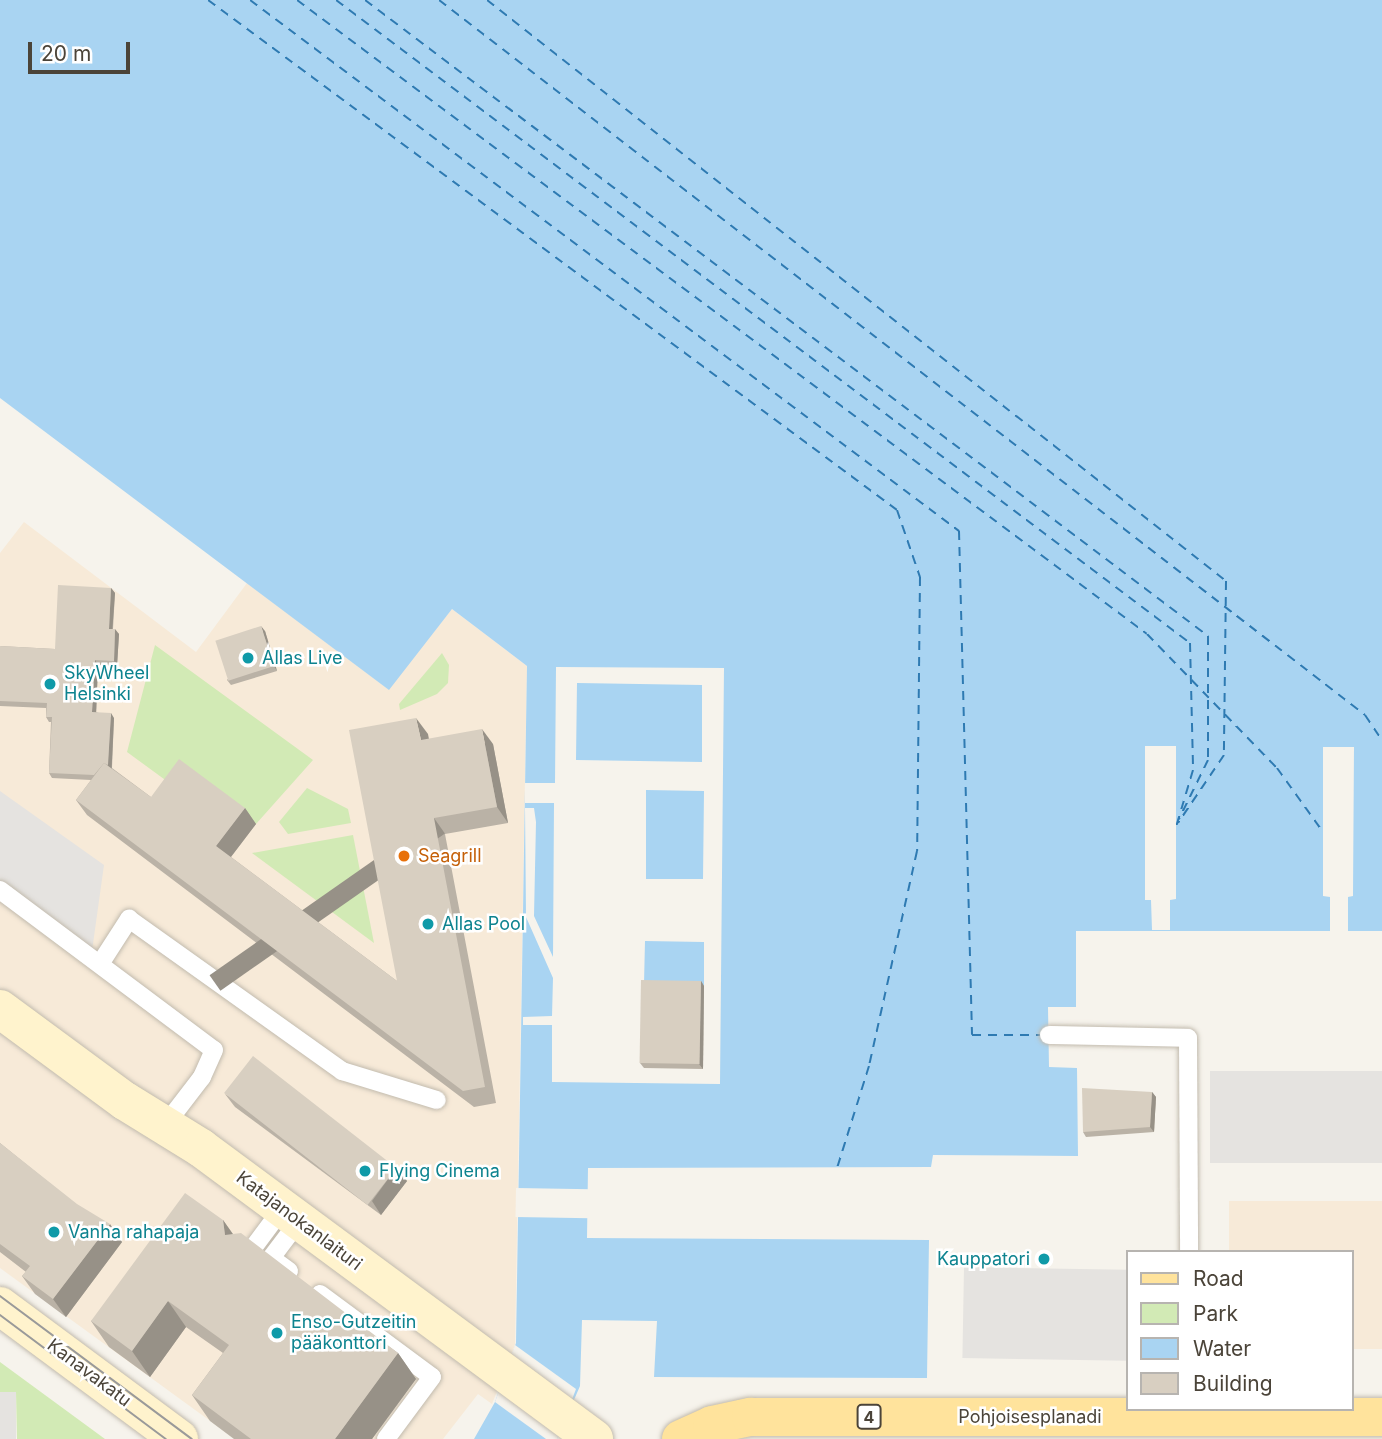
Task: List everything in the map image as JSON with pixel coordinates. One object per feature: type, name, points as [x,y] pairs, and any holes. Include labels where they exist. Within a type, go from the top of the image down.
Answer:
[{"type":"main road","name":"Katajanokanlaituri","points":[[0,1009],[125,1101],[166,1124],[579,1429]]},
{"type":"main road","name":"Kanavakatu","points":[[0,1306],[179,1439]]},
{"type":"main road","name":"Pohjoisesplanadi","points":[[681,1439],[712,1425],[751,1417],[1189,1422],[1382,1417]]},
{"type":"lane","points":[[0,890],[214,1050],[202,1077],[166,1124]]},
{"type":"lane","points":[[100,964],[129,919],[342,1071],[437,1100]]},
{"type":"lane","points":[[1049,1035],[1188,1038],[1189,1250]]},
{"type":"lane","points":[[250,1252],[290,1215]]},
{"type":"lane","points":[[290,1215],[271,1258],[432,1377],[386,1439]]},
{"type":"shaded area","points":[[24,522],[196,652],[247,583],[388,689],[452,609],[527,666],[515,1345],[492,1404],[478,1394],[443,1439],[235,1439],[0,1268],[0,553]]},
{"type":"shaded area","points":[[0,791],[104,865],[91,958],[0,890]]},
{"type":"shaded area","points":[[1210,1071],[1382,1071],[1382,1163],[1210,1163]]},
{"type":"shaded area","points":[[1229,1201],[1382,1201],[1382,1349],[1354,1349],[1354,1250],[1229,1250]]},
{"type":"shaded area","points":[[964,1267],[1126,1270],[1126,1361],[962,1358]]},
{"type":"shaded area","points":[[0,1392],[16,1392],[16,1439],[0,1439]]},
{"type":"green space","points":[[155,645],[313,760],[256,824],[191,775],[179,790],[127,752]]},
{"type":"green space","points":[[442,653],[449,665],[448,683],[437,694],[400,710],[399,704]]},
{"type":"green space","points":[[307,788],[348,809],[351,823],[288,834],[279,822]]},
{"type":"green space","points":[[353,835],[374,943],[252,853]]},
{"type":"green space","points":[[0,1362],[105,1439],[17,1439],[16,1392],[0,1392]]},
{"type":"water","points":[[0,0],[1382,0],[1382,931],[1076,931],[1076,1007],[1048,1007],[1049,1067],[1077,1068],[1078,1156],[933,1155],[931,1167],[588,1168],[587,1238],[929,1240],[927,1378],[654,1377],[657,1321],[582,1320],[580,1386],[557,1439],[474,1439],[495,1402],[516,1343],[527,666],[452,609],[389,690],[0,398]]},
{"type":"pier","name":"Allas Pool","points":[[556,667],[724,668],[720,1084],[552,1082],[552,1025],[523,1025],[523,1017],[552,1016],[553,978],[526,917],[525,808],[534,808],[536,822],[534,916],[553,957],[554,803],[525,803],[525,783],[555,783]],"holes":[[[577,683],[702,685],[702,762],[576,760]],[[646,790],[704,791],[703,879],[646,879]],[[645,941],[704,942],[704,986],[644,984]]]},
{"type":"pier","points":[[1145,746],[1176,746],[1176,899],[1170,900],[1170,930],[1152,930],[1151,900],[1145,900]]},
{"type":"pier","points":[[1323,747],[1354,747],[1353,896],[1348,897],[1348,931],[1330,931],[1330,897],[1323,896]]},
{"type":"pier","points":[[516,1188],[591,1189],[590,1218],[515,1217]]},
{"type":"pier","points":[[515,1345],[576,1389],[557,1439],[546,1439],[495,1402]]},
{"type":"building","points":[[58,585],[111,588],[109,629],[115,629],[114,661],[95,660],[92,712],[111,713],[108,765],[104,763],[94,775],[49,773],[52,717],[46,717],[47,703],[0,701],[0,646],[55,649]]},
{"type":"building","name":"Allas Live","points":[[261,626],[274,666],[228,681],[215,641]]},
{"type":"building","points":[[416,718],[421,740],[482,729],[497,807],[434,818],[485,1087],[463,1091],[76,800],[104,763],[151,797],[179,759],[245,808],[216,846],[397,981],[349,730]]},
{"type":"building","points":[[641,980],[701,981],[700,1064],[640,1063]]},
{"type":"building","points":[[253,1056],[396,1168],[367,1205],[224,1093]]},
{"type":"building","points":[[1082,1088],[1152,1092],[1150,1127],[1083,1132]]},
{"type":"building","name":"Vanha rahapaja","points":[[0,1143],[77,1204],[110,1224],[53,1299],[22,1276],[30,1266],[0,1244]]},
{"type":"building","name":"Enso-Gutzeitin pääkonttori","points":[[185,1193],[223,1220],[225,1235],[241,1233],[398,1353],[335,1439],[251,1439],[192,1395],[229,1345],[168,1301],[132,1351],[91,1321]]},
{"type":"ferry route","points":[[208,0],[897,510],[920,577],[917,851],[869,1066],[837,1168]]},
{"type":"ferry route","points":[[250,0],[959,531],[972,1035],[1041,1035]]},
{"type":"ferry route","points":[[297,0],[1147,634],[1277,768],[1323,832]]},
{"type":"ferry route","points":[[336,0],[1190,643],[1193,770],[1176,827]]},
{"type":"ferry route","points":[[365,0],[1208,636],[1208,760],[1179,819]]},
{"type":"ferry route","points":[[439,0],[1365,715],[1382,740]]},
{"type":"ferry route","points":[[487,0],[1226,581],[1224,755],[1178,823]]},
{"type":"tram line","points":[[0,1296],[192,1439]]},
{"type":"tram line","points":[[0,1315],[166,1439]]},
{"type":"place","name":"Allas Live","points":[[248,658]]},
{"type":"place","name":"SkyWheel Helsinki","points":[[50,684]]},
{"type":"place","name":"Seagrill","points":[[404,856]]},
{"type":"place","name":"Allas Pool","points":[[428,924]]},
{"type":"place","name":"Flying Cinema","points":[[365,1171]]},
{"type":"place","name":"Vanha rahapaja","points":[[54,1232]]},
{"type":"place","name":"Kauppatori","points":[[1044,1259]]},
{"type":"place","name":"Enso-Gutzeitin pääkonttori","points":[[277,1333]]}]
